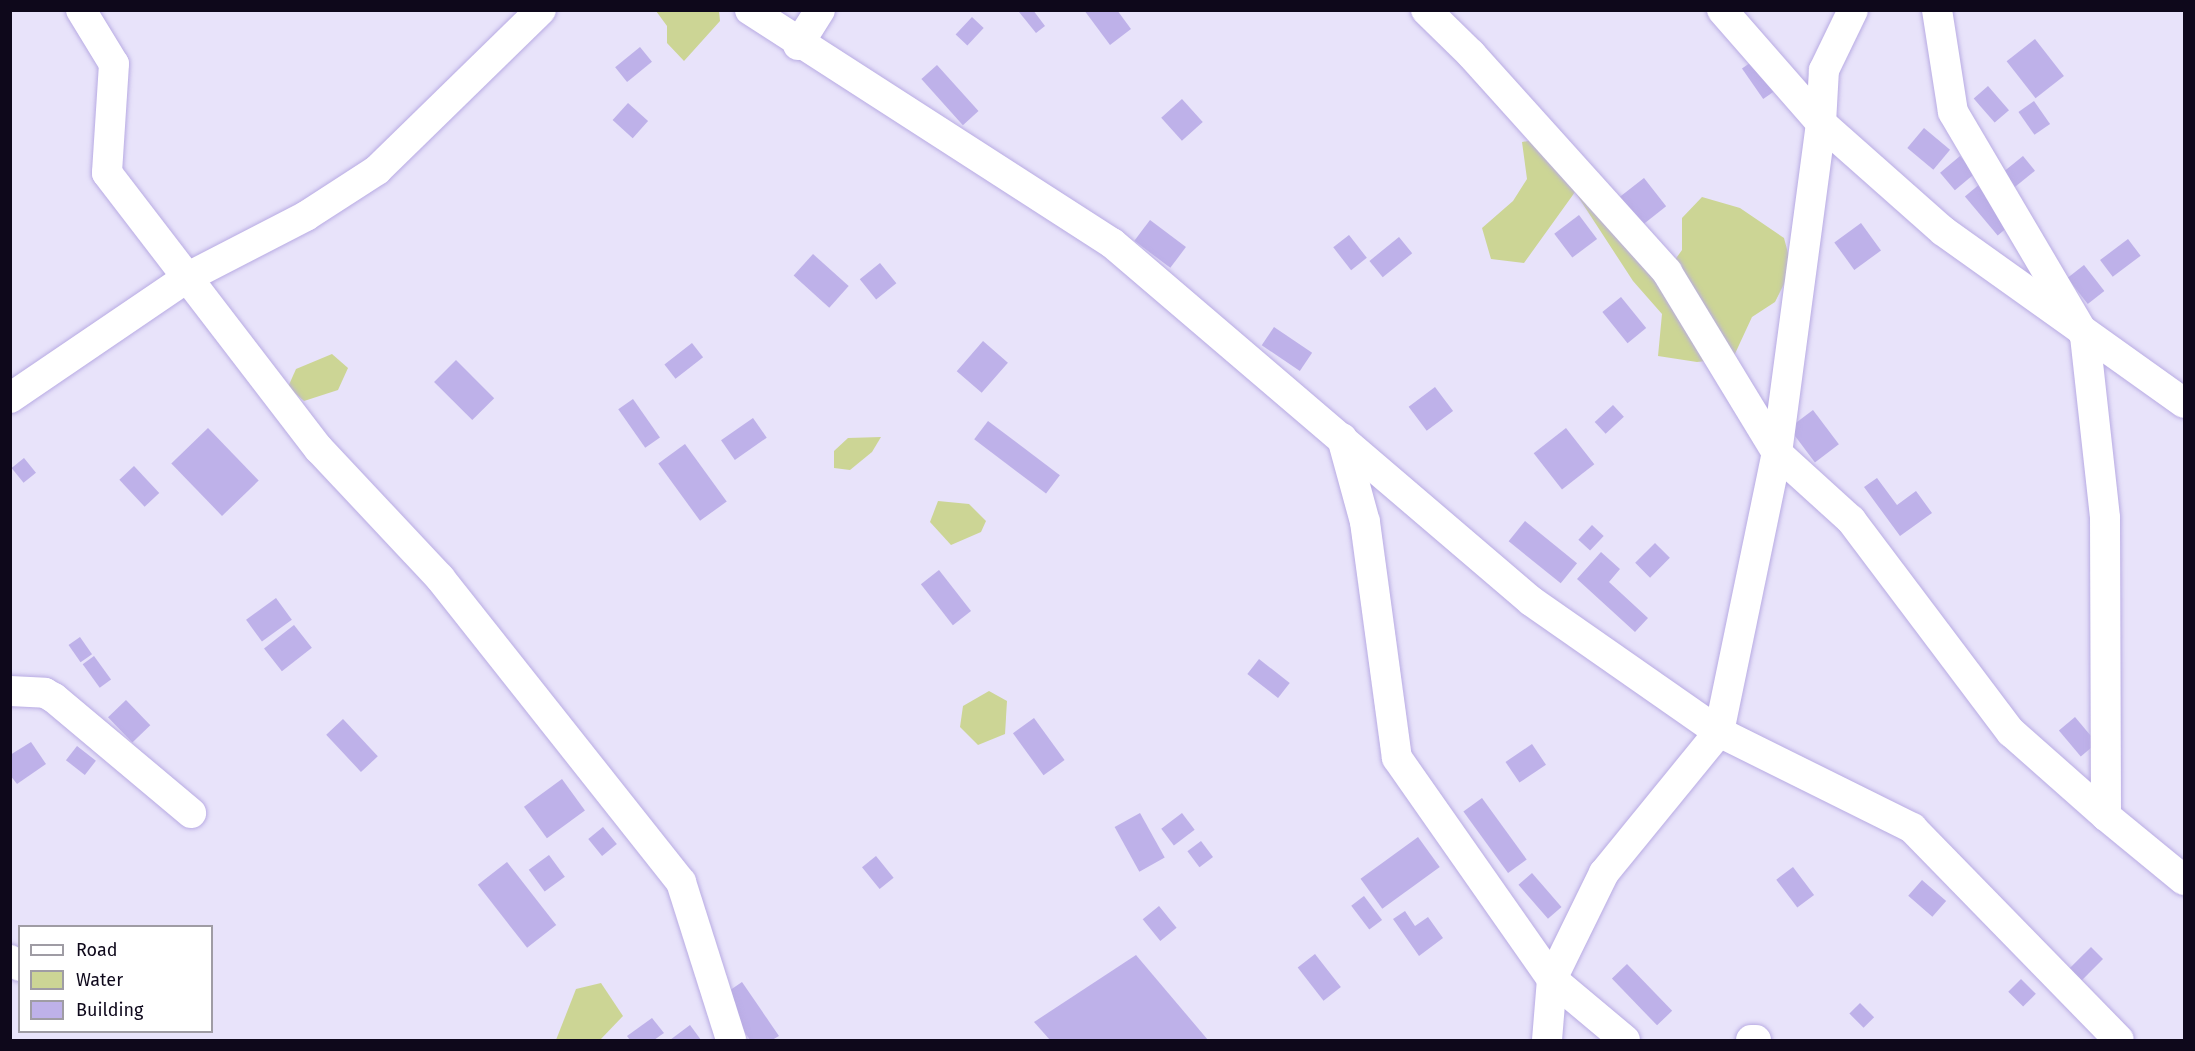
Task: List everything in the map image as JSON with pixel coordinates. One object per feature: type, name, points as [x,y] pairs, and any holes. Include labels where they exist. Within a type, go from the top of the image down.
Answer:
[{"type":"street","points":[[81,10],[114,64],[107,172],[319,449],[440,579],[681,882],[731,1041]]},
{"type":"street","points":[[10,398],[188,277],[306,216],[377,170],[541,10]]},
{"type":"street","points":[[750,10],[798,45],[1112,243],[1531,601],[1719,732],[1912,828],[2119,1041]]},
{"type":"street","points":[[798,45],[820,10]]},
{"type":"street","points":[[1426,10],[1471,54],[1667,272],[1777,453],[1851,520],[2011,732],[2106,816],[2184,880]]},
{"type":"street","points":[[1722,10],[1821,123],[1943,231],[2085,336],[2184,403]]},
{"type":"street","points":[[1547,1041],[1552,979],[1604,873],[1719,732],[1777,453],[1821,123],[1824,70],[1853,10]]},
{"type":"street","points":[[1937,10],[1953,112],[2085,336],[2105,518],[2106,816]]},
{"type":"street","points":[[1342,438],[1365,522],[1397,758],[1552,979],[1624,1041]]},
{"type":"street","points":[[10,691],[45,693],[54,698],[191,813]]},
{"type":"street","points":[[1751,1041],[1756,1041]]},
{"type":"water","points":[[656,11],[719,11],[720,21],[684,61],[667,43],[667,26]]},
{"type":"water","points":[[1545,138],[1667,271],[1682,250],[1682,218],[1702,197],[1740,208],[1784,238],[1792,268],[1775,302],[1752,317],[1733,358],[1697,362],[1658,356],[1662,314],[1633,281],[1575,192],[1524,263],[1491,259],[1482,228],[1513,201],[1527,179],[1522,142]]},
{"type":"water","points":[[332,354],[348,368],[338,390],[304,401],[288,387],[296,369]]},
{"type":"water","points":[[881,437],[872,452],[850,470],[834,468],[834,451],[848,438]]},
{"type":"water","points":[[938,501],[969,504],[986,521],[981,532],[951,545],[930,522]]},
{"type":"water","points":[[989,691],[1007,701],[1005,734],[978,745],[960,727],[963,706]]},
{"type":"water","points":[[601,983],[623,1016],[600,1040],[556,1040],[576,989]]},
{"type":"building","points":[[1033,10],[1045,26],[1036,33],[1019,12]]},
{"type":"building","points":[[1084,10],[1117,10],[1131,29],[1110,45]]},
{"type":"building","points":[[972,17],[984,28],[967,45],[956,35]]},
{"type":"building","points":[[2035,39],[2064,76],[2036,98],[2007,61]]},
{"type":"building","points":[[640,47],[652,62],[627,82],[615,67]]},
{"type":"building","points":[[1760,56],[1781,86],[1763,99],[1742,69]]},
{"type":"building","points":[[937,65],[978,111],[963,125],[921,79]]},
{"type":"building","points":[[1988,86],[2009,110],[1995,123],[1974,98]]},
{"type":"building","points":[[1182,99],[1203,122],[1182,141],[1161,118]]},
{"type":"building","points":[[2034,101],[2050,124],[2034,135],[2018,112]]},
{"type":"building","points":[[628,103],[648,121],[633,138],[613,120]]},
{"type":"building","points":[[1924,128],[1950,150],[1933,170],[1907,148]]},
{"type":"building","points":[[1960,156],[1975,174],[1955,190],[1940,173]]},
{"type":"building","points":[[2023,156],[2035,171],[2011,190],[1999,176]]},
{"type":"building","points":[[1644,178],[1666,206],[1637,229],[1615,201]]},
{"type":"building","points":[[1981,183],[2014,222],[1998,236],[1965,196]]},
{"type":"building","points":[[1579,215],[1597,239],[1572,258],[1554,234]]},
{"type":"building","points":[[1150,220],[1186,247],[1170,268],[1134,241]]},
{"type":"building","points":[[1861,223],[1881,251],[1854,270],[1834,242]]},
{"type":"building","points":[[1349,235],[1367,258],[1351,270],[1333,247]]},
{"type":"building","points":[[1399,237],[1412,253],[1383,277],[1369,261]]},
{"type":"building","points":[[2128,239],[2141,256],[2113,277],[2100,260]]},
{"type":"building","points":[[813,254],[849,286],[829,308],[794,276]]},
{"type":"building","points":[[880,263],[896,283],[876,300],[860,279]]},
{"type":"building","points":[[2084,265],[2104,291],[2088,304],[2067,278]]},
{"type":"building","points":[[1621,297],[1646,328],[1628,343],[1602,312]]},
{"type":"building","points":[[1274,327],[1312,353],[1300,371],[1262,345]]},
{"type":"building","points":[[983,341],[1008,363],[982,393],[957,371]]},
{"type":"building","points":[[692,343],[703,357],[676,379],[664,365]]},
{"type":"building","points":[[456,360],[494,398],[472,420],[434,382]]},
{"type":"building","points":[[1435,387],[1453,411],[1427,431],[1409,407]]},
{"type":"building","points":[[633,399],[660,438],[645,448],[618,409]]},
{"type":"building","points":[[1613,405],[1624,417],[1606,434],[1595,422]]},
{"type":"building","points":[[1813,410],[1839,444],[1815,462],[1789,428]]},
{"type":"building","points":[[753,418],[767,438],[735,460],[721,440]]},
{"type":"building","points":[[988,421],[1060,475],[1046,494],[974,439]]},
{"type":"building","points":[[208,428],[259,481],[222,516],[171,463]]},
{"type":"building","points":[[1566,428],[1594,464],[1562,489],[1534,453]]},
{"type":"building","points":[[685,444],[727,501],[700,521],[658,463]]},
{"type":"building","points":[[24,458],[36,473],[24,483],[12,468]]},
{"type":"building","points":[[134,466],[159,493],[145,507],[119,480]]},
{"type":"building","points":[[1877,478],[1897,505],[1916,491],[1932,513],[1900,536],[1864,487]]},
{"type":"building","points":[[1525,521],[1577,563],[1561,583],[1509,541]]},
{"type":"building","points":[[1592,525],[1604,536],[1590,551],[1578,540]]},
{"type":"building","points":[[1655,543],[1670,558],[1650,578],[1635,563]]},
{"type":"building","points":[[1601,552],[1620,569],[1609,582],[1648,618],[1635,632],[1577,579]]},
{"type":"building","points":[[939,570],[971,611],[953,625],[921,584]]},
{"type":"building","points":[[276,598],[292,620],[262,642],[246,620]]},
{"type":"building","points":[[294,625],[312,648],[282,671],[264,648]]},
{"type":"building","points":[[80,637],[92,654],[81,662],[69,645]]},
{"type":"building","points":[[94,656],[111,679],[100,688],[83,664]]},
{"type":"building","points":[[1259,659],[1290,683],[1278,698],[1247,674]]},
{"type":"building","points":[[126,700],[150,725],[132,743],[108,717]]},
{"type":"building","points":[[2075,717],[2097,743],[2081,757],[2059,730]]},
{"type":"building","points":[[1034,718],[1065,760],[1044,775],[1013,733]]},
{"type":"building","points":[[343,719],[378,756],[361,772],[326,735]]},
{"type":"building","points":[[31,742],[46,764],[17,784],[10,775],[10,755]]},
{"type":"building","points":[[1532,744],[1546,765],[1519,783],[1505,762]]},
{"type":"building","points":[[77,746],[96,761],[85,775],[66,760]]},
{"type":"building","points":[[562,779],[585,811],[547,838],[524,807]]},
{"type":"building","points":[[1482,798],[1527,859],[1508,873],[1463,812]]},
{"type":"building","points":[[1140,813],[1165,858],[1139,872],[1115,827]]},
{"type":"building","points":[[1182,813],[1195,830],[1174,845],[1161,829]]},
{"type":"building","points":[[603,827],[617,844],[602,856],[588,839]]},
{"type":"building","points":[[1418,837],[1440,867],[1382,909],[1361,879]]},
{"type":"building","points":[[1201,841],[1213,857],[1199,867],[1187,851]]},
{"type":"building","points":[[549,855],[565,877],[545,892],[529,870]]},
{"type":"building","points":[[876,856],[894,878],[880,889],[862,867]]},
{"type":"building","points":[[507,862],[556,925],[527,948],[478,885]]},
{"type":"building","points":[[1793,867],[1814,895],[1797,908],[1776,880]]},
{"type":"building","points":[[1532,873],[1562,907],[1548,919],[1518,885]]},
{"type":"building","points":[[1922,880],[1946,901],[1932,917],[1908,896]]},
{"type":"building","points":[[1364,896],[1382,920],[1369,930],[1351,906]]},
{"type":"building","points":[[1159,906],[1177,928],[1160,941],[1143,919]]},
{"type":"building","points":[[1405,911],[1415,926],[1428,917],[1443,938],[1419,956],[1393,919]]},
{"type":"building","points":[[2091,947],[2103,959],[2076,986],[2064,974]]},
{"type":"building","points":[[1315,954],[1341,987],[1324,1001],[1298,968]]},
{"type":"building","points":[[1136,955],[1208,1040],[1050,1040],[1034,1022]]},
{"type":"building","points":[[1627,964],[1672,1011],[1657,1025],[1612,979]]},
{"type":"building","points":[[2021,979],[2036,994],[2023,1007],[2008,992]]},
{"type":"building","points":[[742,982],[779,1036],[772,1040],[750,1040],[720,997]]},
{"type":"building","points":[[1860,1003],[1874,1017],[1864,1028],[1849,1014]]},
{"type":"building","points":[[652,1018],[664,1033],[654,1040],[630,1040],[627,1036]]},
{"type":"building","points":[[690,1025],[701,1040],[670,1040]]}]
